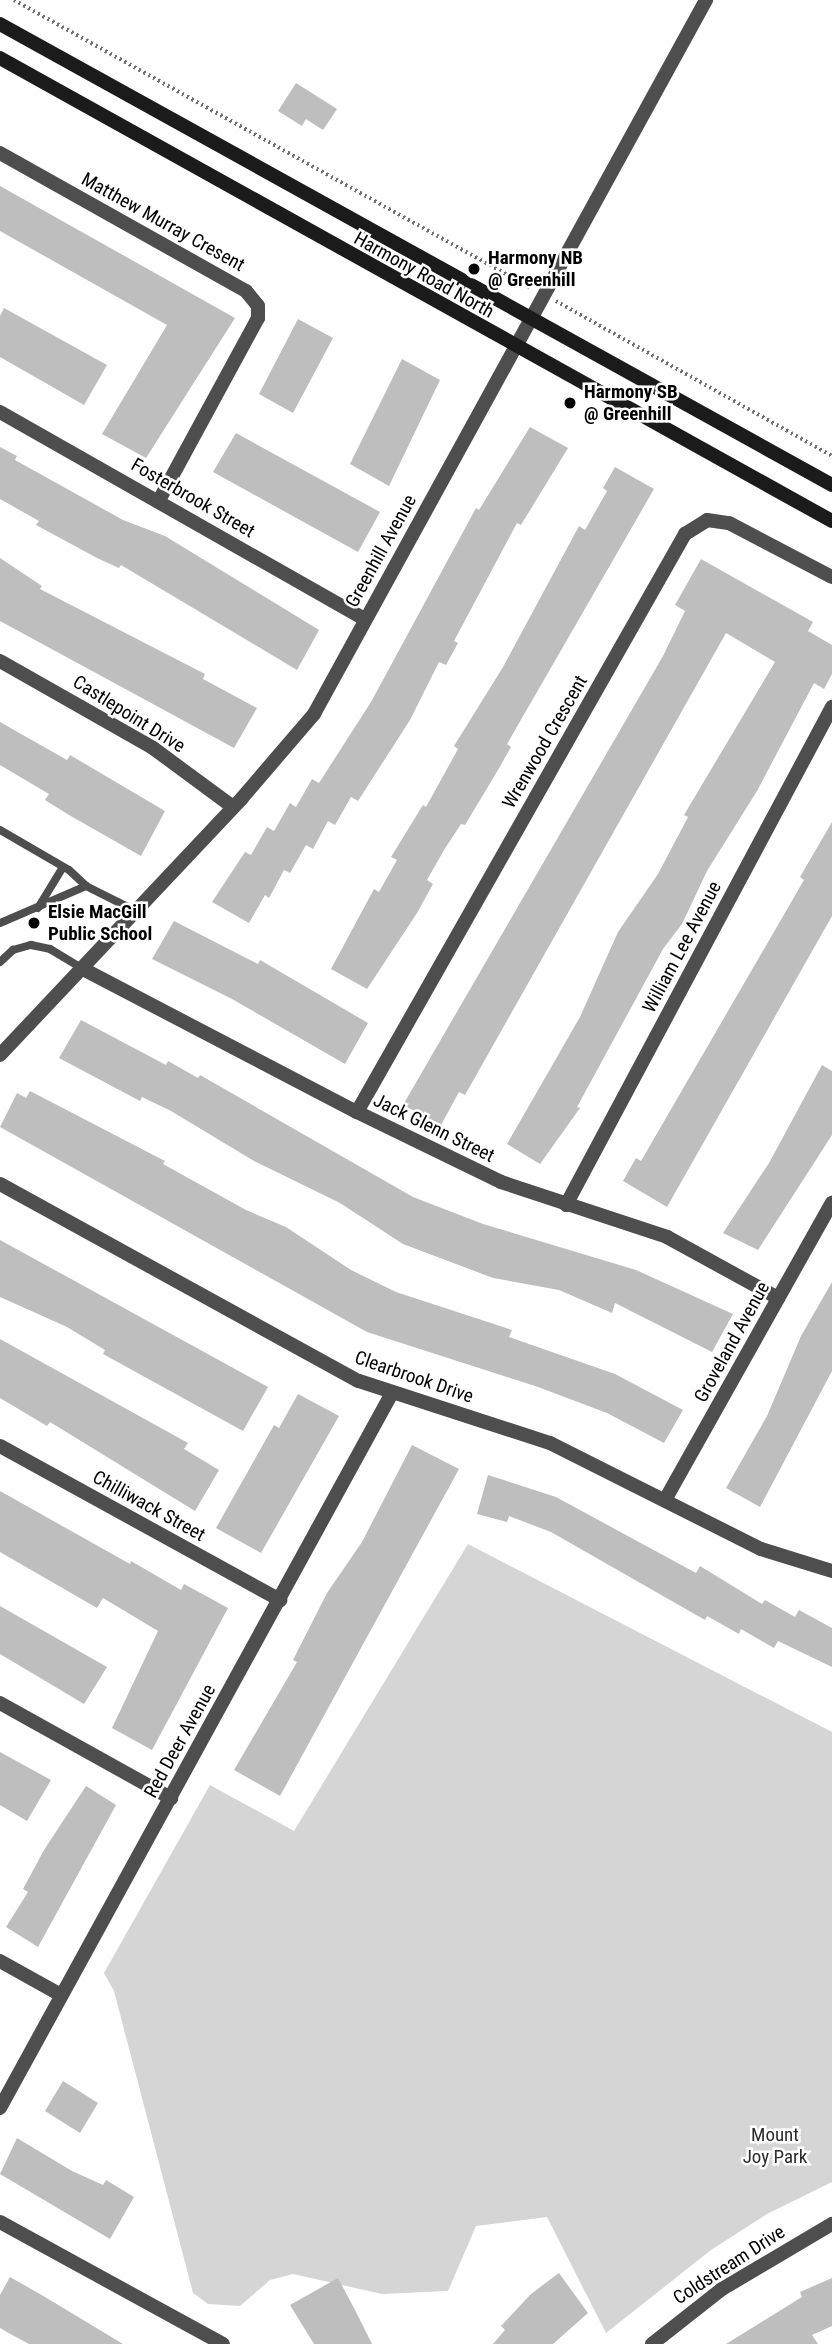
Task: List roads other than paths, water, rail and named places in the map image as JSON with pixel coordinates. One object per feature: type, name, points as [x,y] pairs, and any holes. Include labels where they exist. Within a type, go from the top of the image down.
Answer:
[{"type":"main road","name":"Harmony Road North","points":[[0,24],[832,485]]},
{"type":"main road","name":"Harmony Road North","points":[[0,58],[516,348],[832,521]]},
{"type":"street","name":"Greenhill Avenue","points":[[0,1055],[233,807],[314,715],[706,0]]},
{"type":"street","name":"Matthew Murray Cresent","points":[[0,153],[246,291],[258,306],[258,318],[159,500]]},
{"type":"street","name":"Fosterbrook Street","points":[[0,412],[159,500],[365,620]]},
{"type":"street","name":"Wrenwood Crescent","points":[[357,1112],[685,534],[707,520],[729,523],[832,577]]},
{"type":"street","name":"Castlepoint Drive","points":[[0,661],[153,748],[233,807]]},
{"type":"street","name":"William Lee Avenue","points":[[566,1205],[832,707]]},
{"type":"street","name":"Jack Glenn Street","points":[[83,969],[357,1112],[501,1182],[667,1237],[778,1298]]},
{"type":"street","name":"Clearbrook Drive","points":[[0,1184],[324,1365],[392,1392],[550,1443],[761,1549],[832,1571]]},
{"type":"street","name":"Groveland Avenue","points":[[665,1500],[832,1203]]},
{"type":"street","name":"Red Deer Avenue","points":[[0,2108],[392,1392]]},
{"type":"street","name":"Chilliwack Street","points":[[0,1446],[280,1600]]},
{"type":"street","points":[[0,1703],[171,1798]]},
{"type":"street","points":[[0,1961],[61,1995]]},
{"type":"street","points":[[0,2222],[223,2344]]},
{"type":"street","name":"Coldstream Drive","points":[[652,2344],[722,2289],[832,2224]]},
{"type":"lane","points":[[0,830],[63,866],[86,886],[136,911]]},
{"type":"lane","points":[[38,908],[63,866]]},
{"type":"lane","points":[[0,923],[86,886]]},
{"type":"lane","points":[[0,961],[13,950],[31,946],[50,949],[83,969]]},
{"type":"place","name":"Harmony NB @ Greenhill","points":[[474,269]]},
{"type":"place","name":"Harmony SB @ Greenhill","points":[[570,403]]},
{"type":"place","name":"Elsie MacGill Public School","points":[[34,923]]},
{"type":"park label","name":"Mount Joy Park","points":[[775,2146]]}]
